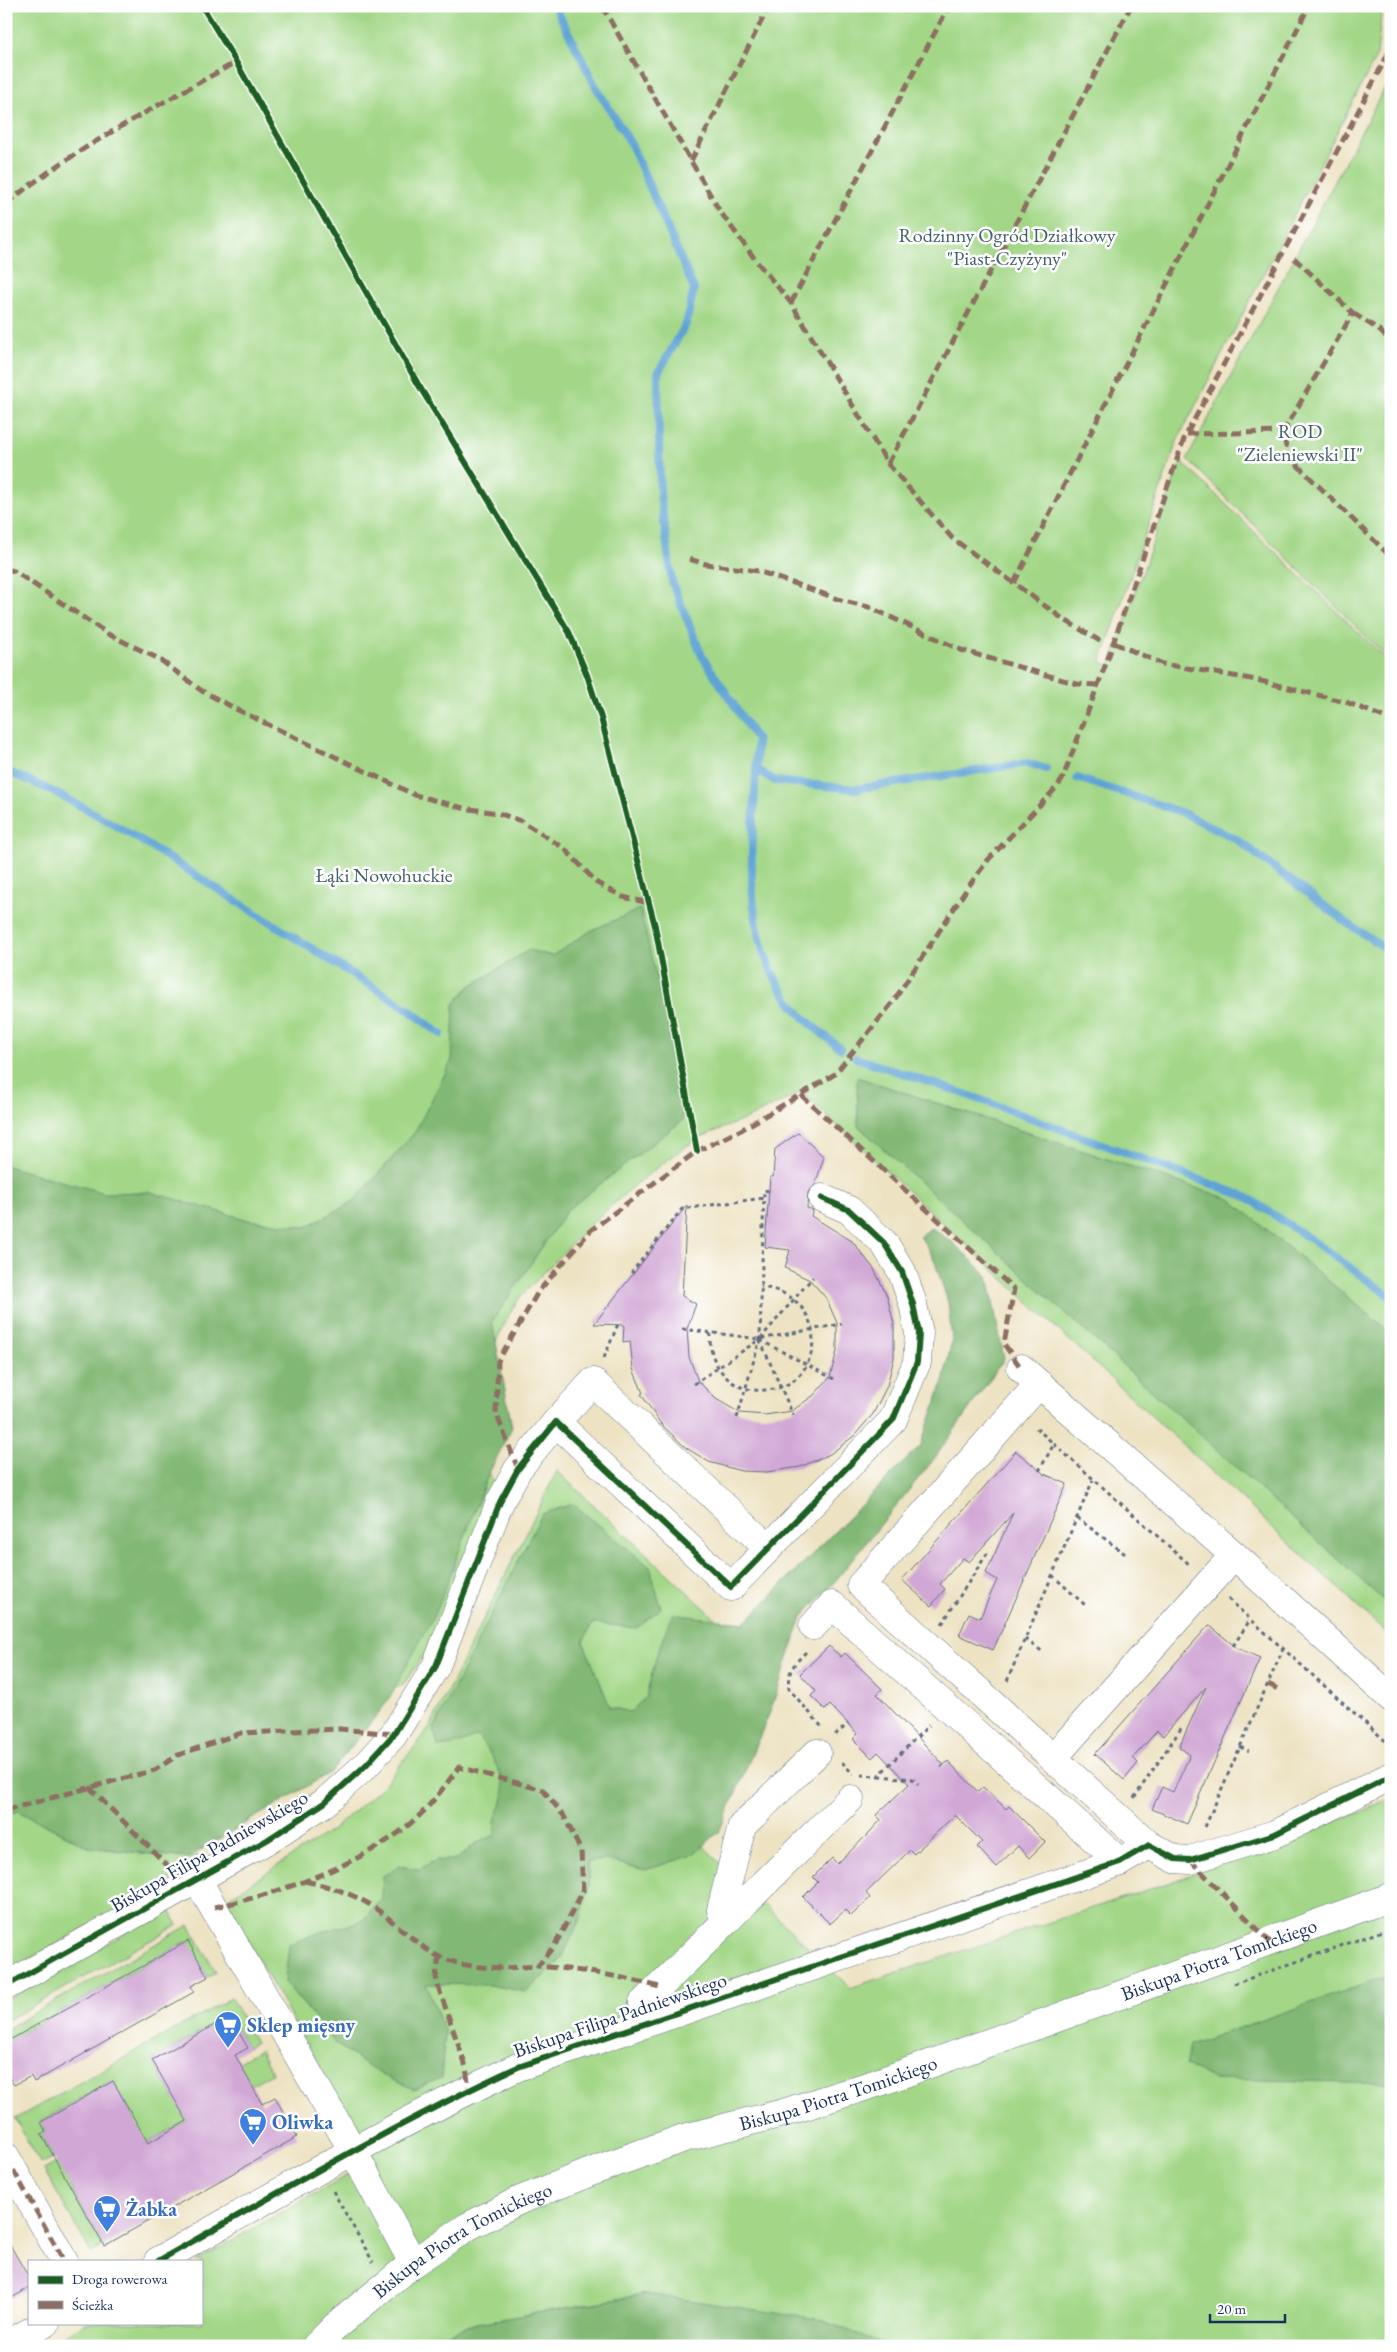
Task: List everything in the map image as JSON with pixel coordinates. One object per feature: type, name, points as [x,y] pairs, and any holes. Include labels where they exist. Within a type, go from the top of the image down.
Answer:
[{"type":"street","points":[[556,1422],[731,1587],[892,1420],[917,1362],[919,1334],[913,1304],[902,1272],[889,1250],[868,1225],[849,1210],[822,1198]]},
{"type":"street","points":[[1391,1698],[1234,1555],[1030,1376],[1016,1410],[861,1585],[1149,1846],[1175,1858],[1190,1860],[1275,1834],[1391,1776]]},
{"type":"street","points":[[593,1382],[768,1548]]},
{"type":"street","name":"Biskupa Filipa Padniewskiego","points":[[6,1986],[267,1840],[324,1803],[349,1781],[394,1734],[436,1666],[500,1502],[518,1469],[534,1447],[593,1382]]},
{"type":"street","points":[[1052,1758],[1234,1555]]},
{"type":"street","points":[[813,1626],[832,1605],[1120,1862]]},
{"type":"street","points":[[729,1918],[721,1910],[742,1826],[821,1742]]},
{"type":"street","points":[[650,2021],[643,2003],[850,1799]]},
{"type":"street","name":"Biskupa Filipa Padniewskiego","points":[[160,2260],[353,2151],[469,2090],[518,2067],[1120,1862],[1149,1846]]},
{"type":"street","name":"Biskupa Filipa Padniewskiego","points":[[197,1879],[353,2151],[413,2263]]},
{"type":"street","name":"Biskupa Piotra Tomickiego","points":[[316,2346],[337,2325],[413,2263],[467,2227],[518,2201],[684,2138],[783,2113],[880,2082],[1391,1897]]},
{"type":"street","points":[[6,2157],[63,2260]]},
{"type":"street","points":[[6,2346],[44,2324]]},
{"type":"path","points":[[737,1418],[760,1339],[764,1190],[769,1191]]},
{"type":"path","points":[[634,1273],[632,1272],[682,1208],[764,1198]]},
{"type":"path","points":[[694,1384],[760,1339],[813,1276]]},
{"type":"path","points":[[710,1333],[709,1345],[718,1367],[724,1376],[738,1386],[754,1391],[771,1390],[788,1384],[801,1373],[810,1358],[814,1341],[804,1309],[794,1299],[776,1289],[761,1287]]},
{"type":"path","points":[[593,1382],[618,1324]]},
{"type":"path","points":[[682,1329],[760,1339],[842,1324]]},
{"type":"path","points":[[760,1339],[834,1379]]},
{"type":"path","points":[[760,1339],[793,1415]]},
{"type":"path","points":[[1016,1410],[1391,1746]]},
{"type":"path","points":[[1039,1471],[1054,1444]]},
{"type":"path","points":[[1008,1677],[1094,1480]]},
{"type":"path","points":[[1077,1518],[1128,1556]]},
{"type":"path","points":[[928,1645],[988,1552]]},
{"type":"path","points":[[1052,1575],[1085,1605]]},
{"type":"path","points":[[1233,1646],[1250,1620]]},
{"type":"path","points":[[813,1626],[822,1635],[792,1666],[788,1685],[821,1742]]},
{"type":"path","points":[[1025,1639],[1043,1652]]},
{"type":"path","points":[[1190,1860],[1283,1649]]},
{"type":"path","points":[[878,1776],[947,1707]]},
{"type":"path","points":[[1120,1820],[1182,1727]]},
{"type":"path","points":[[1240,1747],[1249,1751]]},
{"type":"path","points":[[850,1799],[848,1786],[860,1774],[913,1779],[918,1784]]},
{"type":"path","points":[[324,2167],[331,2187],[375,2266]]},
{"type":"green space","points":[[6,6],[1382,6],[1377,55],[1177,441],[1101,662],[1110,666],[1181,461],[1391,664],[1391,1637],[801,1092],[751,1117],[701,1137],[685,1147],[637,1183],[590,1225],[520,1297],[508,1316],[489,1357],[477,1430],[495,1491],[435,1640],[404,1683],[336,1726],[6,1795]]},
{"type":"green space","name":"ROD \"Zieleniewski II\"","points":[[1391,76],[1391,661],[1187,459]]},
{"type":"green space","points":[[640,909],[675,1056],[683,1120],[567,1210],[492,1322],[512,1427],[487,1477],[438,1608],[387,1702],[331,1772],[187,1858],[89,1847],[18,1811],[6,1814],[6,1166],[105,1193],[150,1192],[249,1220],[306,1227],[354,1201],[415,1132],[452,1060],[454,1004],[469,987],[529,950],[552,956],[592,930]]},
{"type":"green space","points":[[857,1077],[1230,1199],[1391,1333],[1391,1607],[858,1126]]},
{"type":"green space","points":[[931,1228],[951,1241],[988,1276],[1004,1359],[934,1459],[836,1580],[802,1617],[770,1712],[719,1832],[691,1856],[645,1870],[607,1860],[587,1862],[589,1887],[581,1917],[561,1960],[526,1992],[489,1985],[426,1984],[445,2033],[441,2078],[414,2089],[382,2075],[337,2045],[285,1982],[289,1944],[321,1932],[361,1922],[382,1898],[383,1876],[399,1866],[419,1869],[436,1860],[456,1860],[475,1844],[495,1835],[495,1822],[502,1803],[504,1789],[500,1773],[492,1757],[478,1736],[455,1745],[438,1747],[434,1728],[542,1514],[573,1504],[650,1567],[661,1608],[637,1628],[593,1623],[583,1641],[610,1707],[630,1712],[646,1697],[657,1654],[672,1614],[744,1623],[921,1445],[944,1379],[952,1339],[948,1302],[934,1259],[920,1236]]},
{"type":"green space","points":[[557,1471],[779,1677],[702,1845],[850,1988],[1168,1883],[1362,1812],[1391,1797],[1391,2346],[888,2346],[647,2294],[473,2324],[419,2346],[46,2346],[84,2324],[202,2324],[202,2260],[198,2260],[372,2161],[225,1900],[335,1828],[383,1786],[429,1729]]},
{"type":"green space","points":[[18,1811],[89,1847],[187,1858],[207,1854],[204,1862],[6,1972],[6,1814]]},
{"type":"green space","points":[[169,1909],[178,1925],[6,2021],[6,2000]]},
{"type":"green space","points":[[189,1925],[216,1972],[208,1977],[187,1941],[6,2042],[6,2029]]},
{"type":"green space","points":[[1391,1975],[1391,2083],[1215,2079],[1185,2066],[1190,2045]]},
{"type":"green space","points":[[231,1998],[256,2043],[248,2048],[235,2026],[230,2029],[224,2019],[152,2060],[174,2098],[260,2050],[272,2073],[70,2186],[104,2246],[91,2253],[44,2170],[135,2120],[113,2081],[41,2121],[46,2132],[41,2135],[54,2157],[41,2164],[15,2119]]},
{"type":"green space","points":[[647,2294],[818,2319],[892,2346],[419,2346],[473,2324]]},
{"type":"building","points":[[798,1133],[824,1157],[815,1185],[808,1192],[807,1208],[813,1210],[811,1216],[852,1241],[874,1269],[887,1296],[894,1324],[894,1358],[887,1386],[873,1414],[854,1436],[830,1454],[800,1467],[767,1472],[741,1471],[709,1462],[685,1447],[661,1424],[641,1394],[643,1393],[633,1369],[630,1341],[623,1342],[624,1325],[594,1324],[687,1205],[682,1296],[696,1304],[687,1329],[689,1357],[698,1381],[716,1399],[740,1413],[765,1415],[792,1411],[814,1395],[830,1377],[837,1351],[837,1323],[826,1298],[810,1280],[785,1268],[790,1250],[765,1247],[770,1177],[773,1177],[775,1149]]},
{"type":"building","points":[[1016,1451],[1044,1474],[1067,1484],[993,1650],[959,1635],[969,1613],[980,1618],[997,1580],[986,1573],[1013,1513],[969,1562],[963,1558],[940,1584],[945,1589],[931,1606],[902,1580]]},
{"type":"building","points":[[1209,1625],[1237,1648],[1260,1658],[1187,1824],[1152,1809],[1162,1787],[1173,1792],[1190,1755],[1179,1747],[1206,1687],[1163,1736],[1157,1731],[1133,1758],[1138,1763],[1124,1780],[1095,1754]]},
{"type":"building","points":[[829,1646],[841,1657],[845,1653],[882,1689],[877,1694],[943,1764],[941,1768],[948,1761],[978,1792],[983,1787],[1006,1809],[1009,1806],[1045,1842],[1029,1858],[1018,1846],[996,1867],[977,1847],[982,1842],[955,1815],[914,1854],[910,1850],[866,1893],[870,1898],[851,1916],[845,1910],[830,1924],[803,1897],[818,1882],[813,1877],[832,1858],[837,1864],[868,1834],[881,1820],[876,1815],[909,1784],[878,1752],[872,1758],[853,1739],[858,1734],[830,1705],[825,1710],[811,1696],[816,1691],[800,1674]]},
{"type":"building","points":[[188,1941],[208,1977],[191,1986],[194,1992],[34,2082],[31,2076],[14,2085],[6,2072],[6,2042]]},
{"type":"building","points":[[225,2019],[230,2029],[235,2026],[248,2048],[235,2055],[262,2104],[275,2097],[297,2137],[104,2246],[41,2134],[46,2132],[41,2122],[113,2081],[148,2143],[187,2121],[152,2060]]},
{"type":"building","points":[[6,2238],[28,2276],[28,2289],[6,2301]]},
{"type":"waterway","points":[[555,6],[596,87],[631,144],[694,289],[686,324],[658,373],[660,494],[672,582],[702,656],[757,740],[756,769],[775,781],[855,789],[1028,763],[1046,769]]},
{"type":"waterway","points":[[756,769],[752,888],[762,946],[772,973],[788,999],[813,1026],[841,1049]]},
{"type":"waterway","points":[[6,771],[60,795],[137,838],[406,1008],[441,1034]]},
{"type":"waterway","points":[[1077,778],[1181,812],[1236,839],[1347,923],[1391,952]]},
{"type":"waterway","points":[[856,1058],[965,1094],[1247,1197],[1319,1245],[1391,1297]]},
{"type":"marked path","points":[[602,6],[719,210],[757,262],[791,303],[888,464],[952,538],[1063,619],[1100,641]]},
{"type":"marked path","points":[[691,161],[769,6]]},
{"type":"marked path","points":[[791,303],[949,6]]},
{"type":"marked path","points":[[888,464],[1131,6]]},
{"type":"marked path","points":[[1014,583],[1309,6]]},
{"type":"marked path","points":[[518,1469],[496,1413],[498,1361],[538,1292],[591,1230],[697,1151],[741,1130],[835,1074],[893,1002],[968,887],[988,860],[1062,780],[1107,661],[1184,439],[1353,121],[1387,56],[1391,44]]},
{"type":"marked path","points":[[6,204],[33,183],[89,146],[147,111],[236,62]]},
{"type":"marked path","points":[[1294,258],[1353,313],[1283,432],[1288,456],[1391,557]]},
{"type":"marked path","points":[[1353,313],[1379,330],[1391,342]]},
{"type":"marked path","points":[[1187,434],[1283,432]]},
{"type":"marked path","points":[[689,559],[706,564],[758,571],[844,601],[869,607],[961,650],[1077,684],[1098,685]]},
{"type":"marked path","points":[[6,569],[14,571],[108,634],[159,659],[202,691],[240,711],[415,795],[463,808],[498,813],[521,821],[564,848],[597,883],[623,897],[649,903]]},
{"type":"marked path","points":[[1114,643],[1163,664],[1257,680],[1346,702],[1391,720]]},
{"type":"marked path","points":[[801,1095],[1014,1289],[1004,1344],[1021,1368]]},
{"type":"marked path","points":[[1268,1684],[1278,1689]]},
{"type":"marked path","points":[[6,1810],[155,1770],[178,1755],[241,1733],[340,1729],[394,1734]]},
{"type":"marked path","points":[[214,1907],[268,1894],[297,1884],[325,1873],[379,1846],[403,1830],[423,1812],[459,1767],[543,1790],[564,1816],[581,1851],[583,1891],[556,1943],[538,1966],[629,1979],[659,1987]]},
{"type":"marked path","points":[[89,1787],[187,1885]]},
{"type":"marked path","points":[[1190,1860],[1270,1942]]},
{"type":"marked path","points":[[305,1881],[338,1890],[369,1904],[422,1946],[440,1957],[476,1967],[538,1966]]},
{"type":"marked path","points":[[439,1956],[436,1977],[466,2067],[469,2090]]},
{"type":"marked path","points":[[6,2157],[63,2260]]},
{"type":"cycle path","points":[[202,6],[236,62],[418,384],[569,632],[587,675],[601,718],[655,926],[697,1151]]},
{"type":"cycle path","points":[[6,1986],[267,1840],[324,1803],[366,1765],[394,1734],[436,1666],[500,1502],[518,1469],[556,1422],[731,1587],[893,1420],[917,1362],[919,1333],[913,1304],[902,1272],[884,1243],[849,1210],[822,1198]]},
{"type":"cycle path","points":[[160,2260],[381,2136],[518,2067],[1120,1862],[1149,1845],[1175,1859],[1190,1860],[1275,1834],[1391,1776]]},
{"type":"place","name":"Sklep mięsny","points":[[228,2049]]},
{"type":"place","name":"Oliwka","points":[[253,2146]]},
{"type":"place","name":"Żabka","points":[[107,2233]]},
{"type":"park label","name":"Rodzinny Ogród Działkowy \"Piast-Czyżyny\"","points":[[1007,246]]},
{"type":"park label","name":"Łąki Nowohuckie","points":[[384,875]]}]
